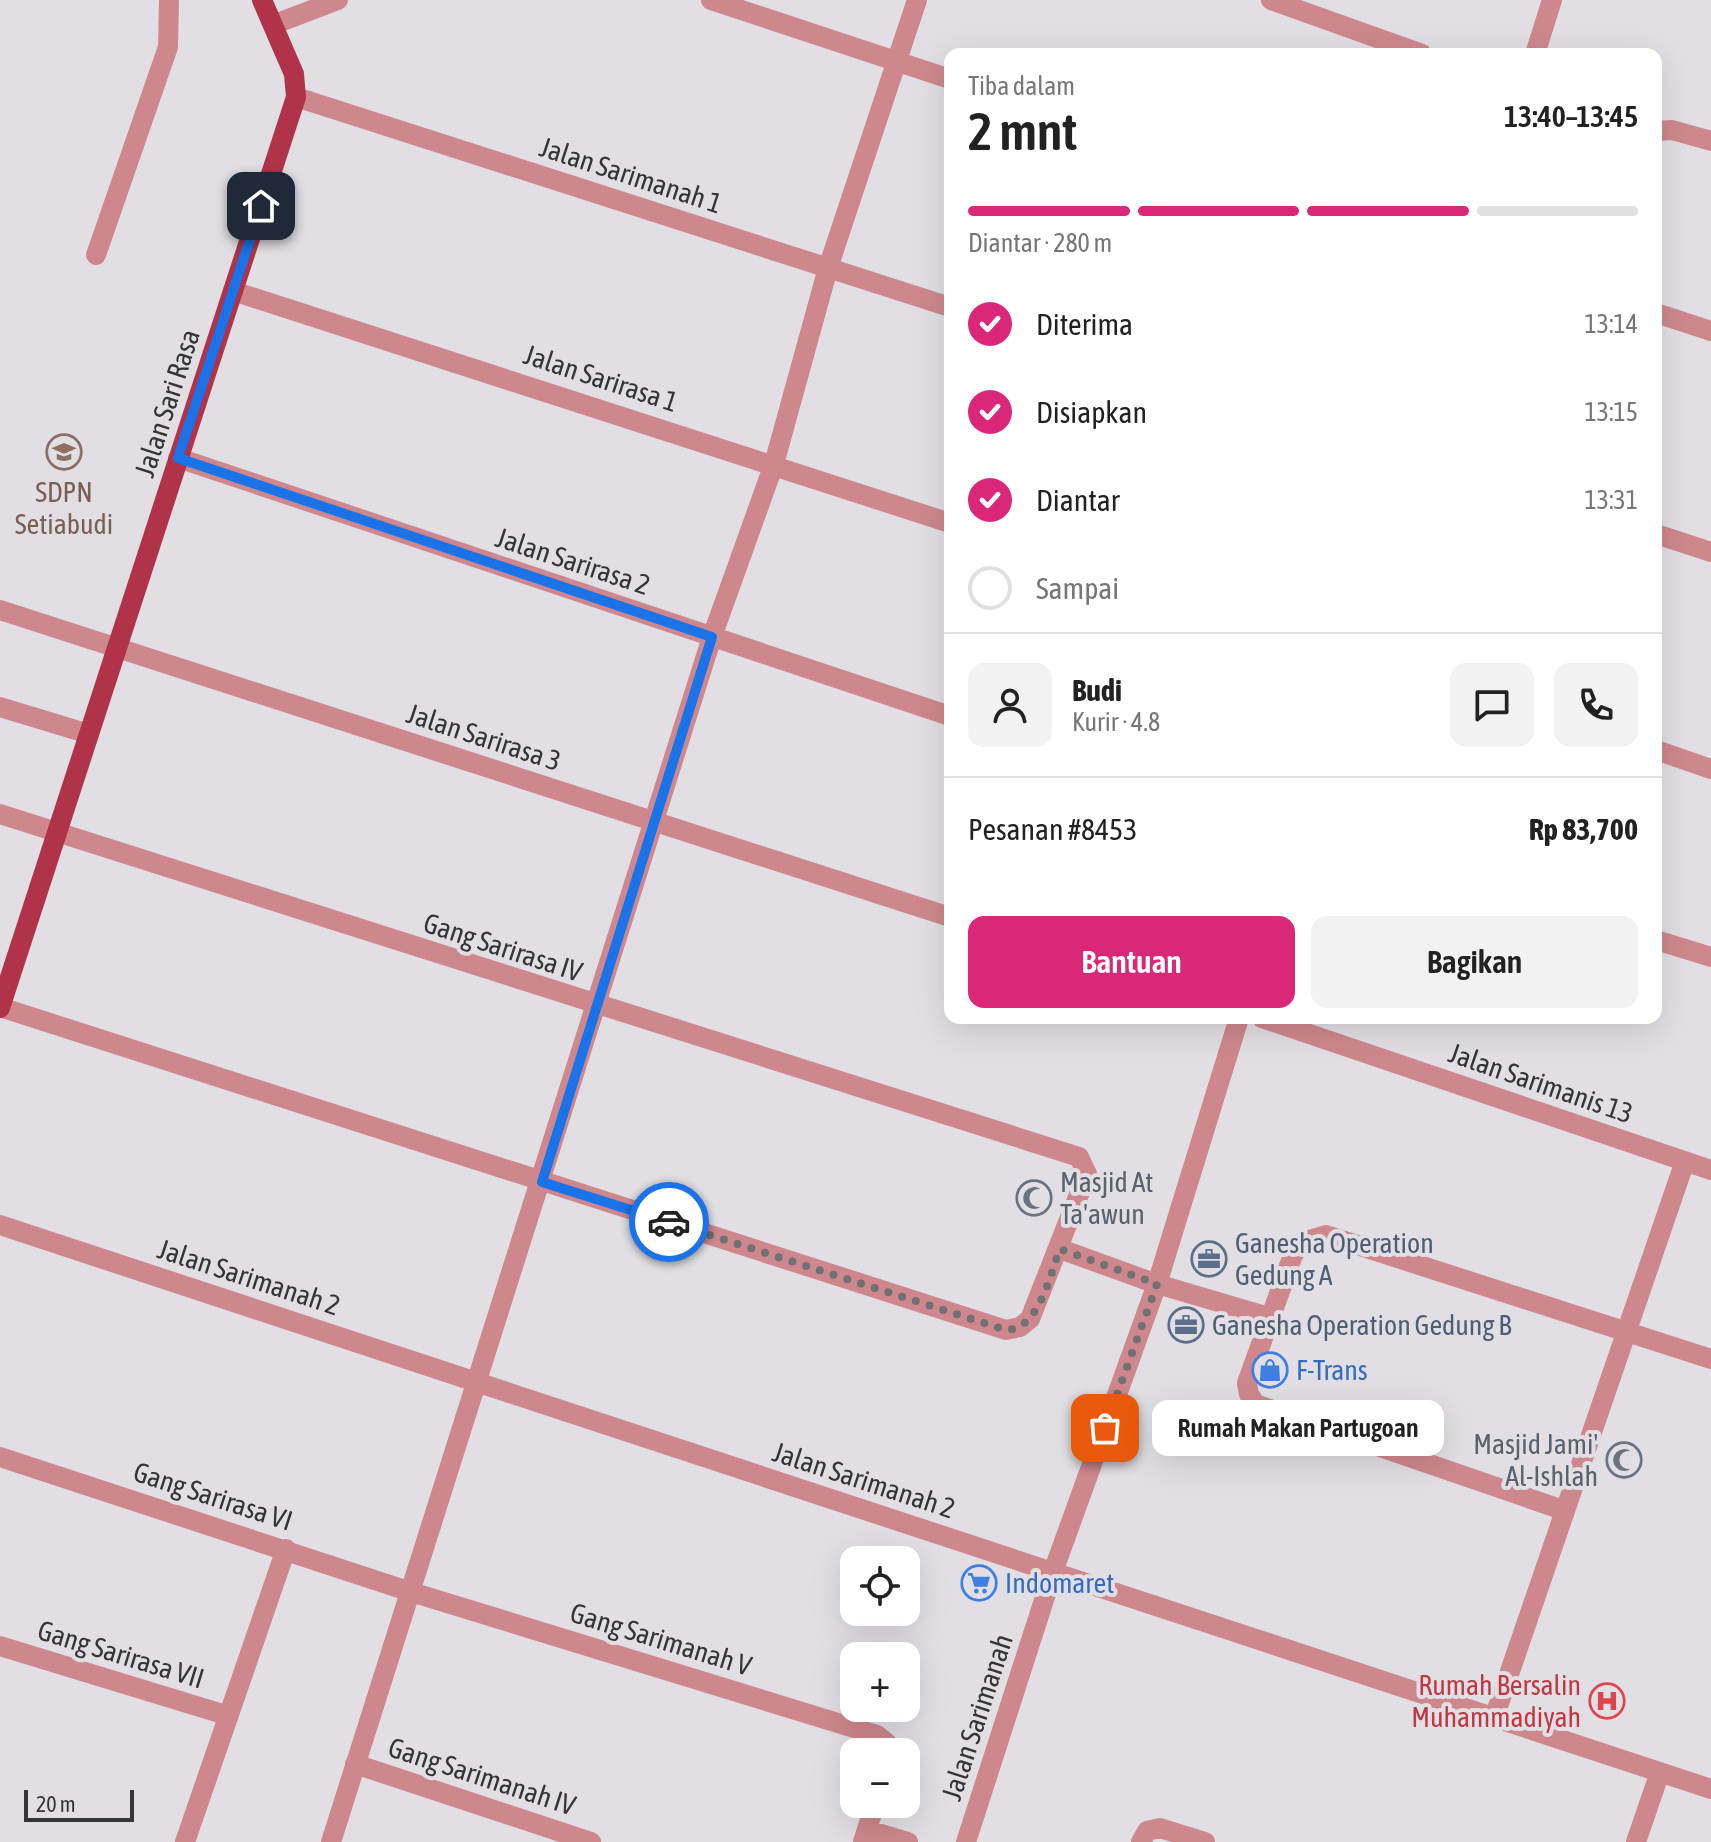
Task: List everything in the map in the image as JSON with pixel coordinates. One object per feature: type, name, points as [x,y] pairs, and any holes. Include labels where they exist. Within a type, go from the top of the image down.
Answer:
[{"type":"main road","name":"Jalan Sari Rasa","points":[[0,1007],[296,97],[294,74],[275,24],[262,0]]},
{"type":"street","points":[[96,255],[168,47],[169,0]]},
{"type":"street","points":[[275,24],[338,0]]},
{"type":"street","points":[[711,0],[944,77]]},
{"type":"street","points":[[331,1842],[712,637],[774,464],[828,268],[917,0]]},
{"type":"street","points":[[1271,0],[1405,48]]},
{"type":"street","points":[[1537,48],[1552,0]]},
{"type":"street","name":"Jalan Sarimanah 1","points":[[296,97],[944,305]]},
{"type":"street","points":[[1662,131],[1672,130],[1711,141]]},
{"type":"street","name":"Jalan Sarirasa 1","points":[[233,291],[944,521]]},
{"type":"street","points":[[1662,315],[1711,331]]},
{"type":"street","name":"Jalan Sarirasa 2","points":[[178,458],[944,714]]},
{"type":"street","points":[[1662,536],[1711,552]]},
{"type":"street","name":"Jalan Sarirasa 3","points":[[0,610],[944,915]]},
{"type":"street","points":[[0,707],[89,734]]},
{"type":"street","points":[[1662,752],[1711,769]]},
{"type":"street","name":"Gang Sarirasa IV","points":[[0,814],[596,1006],[1079,1157],[1087,1174],[1030,1319],[1020,1327],[1006,1330],[0,1007]]},
{"type":"street","points":[[1662,942],[1711,957]]},
{"type":"street","name":"Jalan Sarimanah","points":[[966,1842],[1053,1572],[1157,1284],[1237,1024]]},
{"type":"street","name":"Jalan Sarimanis 13","points":[[1280,1024],[1711,1170]]},
{"type":"street","points":[[1494,1718],[1685,1161]]},
{"type":"street","name":"Jalan Sarimanah 2","points":[[0,1225],[1711,1789]]},
{"type":"street","points":[[1563,1510],[1255,1404],[1247,1383],[1293,1255],[1302,1242],[1326,1235],[1711,1359]]},
{"type":"street","points":[[1060,1249],[1157,1284],[1269,1317]]},
{"type":"street","name":"Gang Sarirasa VI","points":[[0,1457],[408,1591]]},
{"type":"street","points":[[185,1842],[226,1715],[286,1549]]},
{"type":"street","name":"Gang Sarimanah V","points":[[408,1591],[881,1738]]},
{"type":"street","name":"Gang Sarirasa VII","points":[[0,1646],[226,1715]]},
{"type":"street","name":"Gang Sarimanah IV","points":[[355,1764],[591,1842]]},
{"type":"street","points":[[1636,1842],[1660,1772]]},
{"type":"street","points":[[1141,1842],[1147,1831],[1156,1827],[1205,1842]]},
{"type":"street","points":[[866,1836],[908,1842]]},
{"type":"way so far","points":[[669,1222],[1006,1330],[1025,1325],[1030,1319],[1060,1249],[1157,1284],[1105,1428]]},
{"type":"place","name":"SDPN Setiabudi","points":[[64,452]]},
{"type":"place","name":"Masjid At Ta'awun","points":[[1034,1198]]},
{"type":"place","name":"Ganesha Operation Gedung A","points":[[1209,1259]]},
{"type":"place","name":"Ganesha Operation Gedung B","points":[[1186,1325]]},
{"type":"place","name":"F-Trans","points":[[1270,1370]]},
{"type":"place","name":"Rumah Makan Partugoan","points":[[1105,1428]]},
{"type":"place","name":"Masjid Jami' Al-Ishlah","points":[[1624,1460]]},
{"type":"place","name":"Indomaret","points":[[979,1583]]},
{"type":"place","name":"Rumah Bersalin Muhammadiyah","points":[[1607,1701]]},
{"type":"route","points":[[261,206],[178,458],[712,637],[542,1182],[669,1222]]}]
